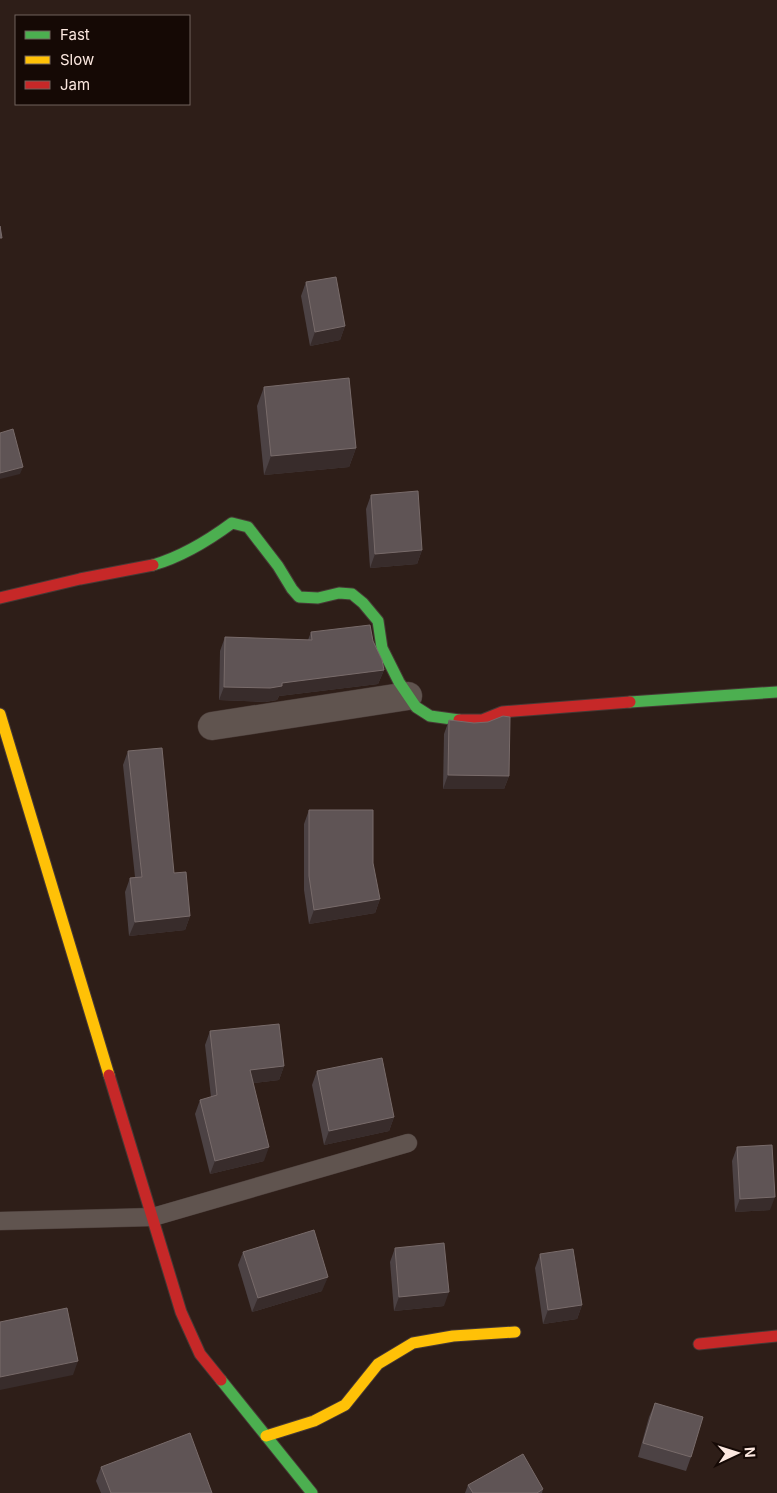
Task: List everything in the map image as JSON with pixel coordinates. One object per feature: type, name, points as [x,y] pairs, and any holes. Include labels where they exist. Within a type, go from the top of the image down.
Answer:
[{"type":"street","points":[[0,598],[80,579],[146,567],[166,561],[216,535],[232,523],[248,527],[299,597],[318,598],[339,593],[352,594],[363,602],[378,621],[382,648],[399,682],[416,707],[430,716],[468,721],[482,720],[502,712],[523,710],[777,692]]},
{"type":"street","points":[[212,726],[408,696]]},
{"type":"street","points":[[0,714],[181,1312],[200,1354],[312,1493]]},
{"type":"street","points":[[266,1436],[314,1421],[345,1405],[378,1364],[413,1343],[453,1336],[515,1332]]},
{"type":"street","points":[[700,1344],[777,1336]]},
{"type":"lane","points":[[0,1221],[153,1217],[408,1143]]},
{"type":"building","points":[[336,277],[345,326],[315,332],[306,282]]},
{"type":"building","points":[[349,378],[356,448],[271,456],[264,387]]},
{"type":"building","points":[[13,429],[23,467],[0,473],[0,433]]},
{"type":"building","points":[[418,491],[422,550],[375,554],[371,495]]},
{"type":"building","points":[[370,625],[373,641],[382,660],[384,670],[282,683],[282,686],[270,688],[224,687],[225,637],[312,640],[311,632]]},
{"type":"building","points":[[503,716],[510,717],[509,776],[448,775],[449,720],[474,723],[488,722]]},
{"type":"building","points":[[162,748],[174,873],[186,872],[190,916],[135,922],[130,878],[142,877],[128,751]]},
{"type":"building","points":[[309,810],[373,810],[373,863],[380,899],[314,910],[309,876]]},
{"type":"building","points":[[279,1024],[284,1066],[250,1070],[269,1147],[215,1161],[200,1100],[217,1095],[210,1031]]},
{"type":"building","points":[[382,1058],[394,1117],[329,1131],[317,1071]]},
{"type":"building","points":[[772,1145],[775,1197],[740,1199],[737,1147]]},
{"type":"building","points":[[314,1230],[328,1277],[258,1298],[243,1252]]},
{"type":"building","points":[[444,1243],[449,1292],[399,1297],[395,1248]]},
{"type":"building","points":[[573,1249],[582,1305],[548,1310],[540,1254]]},
{"type":"building","points":[[67,1308],[78,1361],[0,1377],[0,1322]]},
{"type":"building","points":[[655,1403],[703,1417],[691,1457],[643,1443]]},
{"type":"building","points":[[190,1433],[212,1493],[111,1493],[101,1467]]},
{"type":"building","points":[[523,1454],[543,1489],[537,1493],[473,1493],[468,1485]]},
{"type":"traffic: fast","points":[[153,565],[194,547],[232,523],[248,527],[299,597],[318,598],[339,593],[352,594],[363,603],[378,621],[382,648],[399,682],[416,707],[430,716],[459,720]]},
{"type":"traffic: fast","points":[[630,702],[777,692]]},
{"type":"traffic: fast","points":[[221,1380],[312,1493]]},
{"type":"traffic: slow","points":[[0,714],[109,1075]]},
{"type":"traffic: slow","points":[[266,1436],[314,1421],[345,1405],[378,1364],[413,1343],[453,1336],[515,1332]]},
{"type":"traffic: jam","points":[[0,598],[80,579],[153,565]]},
{"type":"traffic: jam","points":[[459,720],[482,720],[502,712],[630,702]]},
{"type":"traffic: jam","points":[[109,1075],[181,1312],[200,1354],[221,1380]]},
{"type":"traffic: jam","points":[[699,1344],[777,1336]]}]
